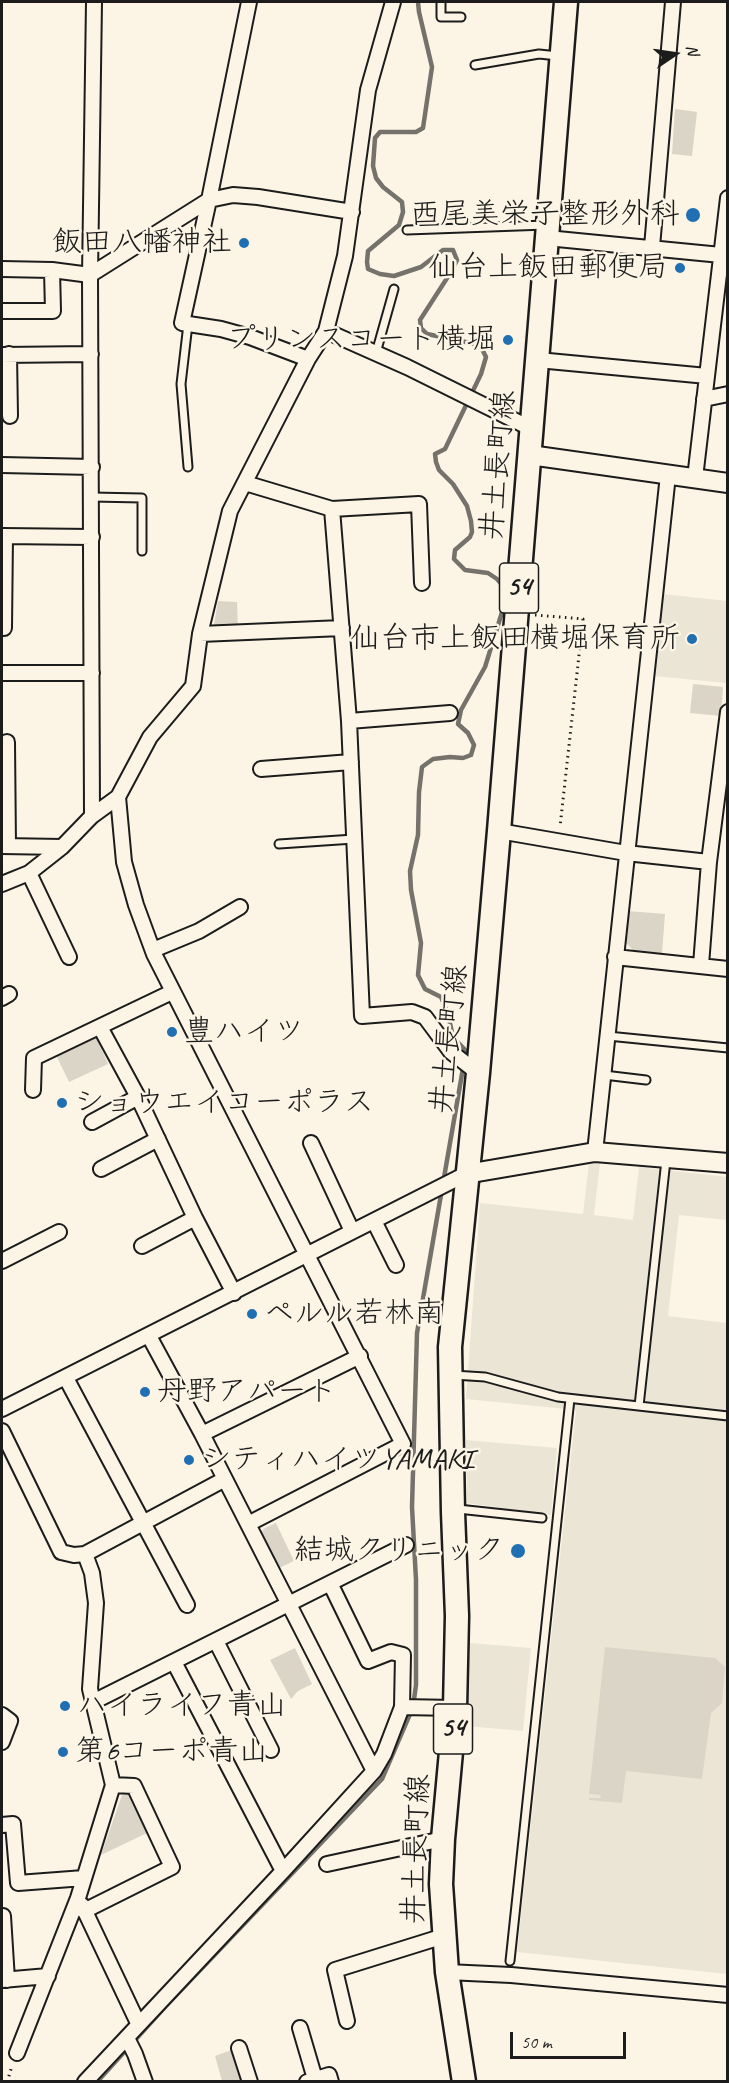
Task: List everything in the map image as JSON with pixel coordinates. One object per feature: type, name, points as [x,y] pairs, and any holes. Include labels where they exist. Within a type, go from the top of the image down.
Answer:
[{"type":"main road","name":"井土長町線","points":[[464,2082],[447,1972],[441,1884],[455,1708],[457,1616],[450,1347],[499,831],[566,2]]},
{"type":"street","points":[[92,816],[90,275],[93,2]]},
{"type":"street","points":[[249,2],[182,323],[221,329],[250,337],[308,359]]},
{"type":"street","points":[[2,884],[29,873],[62,847],[92,816],[118,798],[150,737],[193,686],[200,634],[230,511],[308,359],[326,331],[345,256],[368,90],[393,2]]},
{"type":"street","points":[[652,247],[673,2]]},
{"type":"street","points":[[2,269],[52,270],[90,275],[209,200],[234,195],[352,212]]},
{"type":"street","points":[[695,478],[728,198]]},
{"type":"street","points":[[548,231],[721,255]]},
{"type":"street","points":[[2,310],[53,311],[52,270]]},
{"type":"street","points":[[326,331],[532,429]]},
{"type":"street","points":[[10,416],[5,355],[91,354]]},
{"type":"street","points":[[538,360],[707,376]]},
{"type":"street","points":[[704,399],[728,394]]},
{"type":"street","points":[[530,455],[728,483]]},
{"type":"street","points":[[2,465],[92,467]]},
{"type":"street","points":[[595,1152],[668,474]]},
{"type":"street","points":[[244,483],[332,509],[419,504],[422,583]]},
{"type":"street","points":[[332,509],[349,721],[362,1016],[412,1012],[425,1017],[456,1056],[475,1072]]},
{"type":"street","points":[[4,628],[3,536],[92,537]]},
{"type":"street","points":[[200,634],[342,628]]},
{"type":"street","points":[[2,673],[92,673]]},
{"type":"street","points":[[700,965],[709,862],[723,784],[728,712]]},
{"type":"street","points":[[349,721],[450,713]]},
{"type":"street","points":[[7,742],[5,846],[62,847]]},
{"type":"street","points":[[261,769],[351,762]]},
{"type":"street","points":[[118,798],[124,862],[136,905],[153,950],[172,992],[403,1444],[248,1524]]},
{"type":"street","points":[[499,831],[626,853],[709,862]]},
{"type":"street","points":[[29,873],[69,957]]},
{"type":"street","points":[[153,950],[199,931],[240,907]]},
{"type":"street","points":[[615,957],[728,969]]},
{"type":"street","points":[[33,1090],[34,1058],[172,992]]},
{"type":"street","points":[[100,1027],[138,1097],[195,1218],[234,1293]]},
{"type":"street","points":[[92,1122],[138,1097]]},
{"type":"street","points":[[101,1169],[158,1139]]},
{"type":"street","points":[[311,1143],[352,1231]]},
{"type":"street","points":[[2,1409],[466,1174],[595,1152],[728,1164]]},
{"type":"street","points":[[142,1246],[195,1218]]},
{"type":"street","points":[[374,1221],[396,1265]]},
{"type":"street","points":[[2,1261],[59,1233]]},
{"type":"street","points":[[150,1336],[374,1771]]},
{"type":"street","points":[[202,1434],[360,1356]]},
{"type":"street","points":[[66,1378],[187,1605]]},
{"type":"street","points":[[2,1431],[61,1552],[74,1555],[85,1554],[225,1479]]},
{"type":"street","points":[[93,1702],[406,1545]]},
{"type":"street","points":[[17,2053],[78,1898],[113,1785],[90,1689],[96,1603],[92,1574],[85,1554]]},
{"type":"street","points":[[85,2082],[131,2045],[138,2023],[283,1871],[374,1771],[411,1707],[403,1655],[391,1652],[368,1661],[330,1583]]},
{"type":"street","points":[[216,1641],[271,1750]]},
{"type":"street","points":[[174,1662],[283,1871]]},
{"type":"street","points":[[411,1707],[455,1708]]},
{"type":"street","points":[[2,1716],[10,1721],[2,1742]]},
{"type":"street","points":[[84,1911],[172,1867],[134,1786],[113,1785]]},
{"type":"street","points":[[2,1825],[13,1824],[18,1883],[84,1878]]},
{"type":"street","points":[[327,1864],[443,1839]]},
{"type":"street","points":[[78,1898],[138,2023]]},
{"type":"street","points":[[3,1916],[4,1980],[48,1976]]},
{"type":"street","points":[[347,2021],[335,1970],[444,1936]]},
{"type":"street","points":[[447,1972],[511,1975],[728,1995]]},
{"type":"street","points":[[300,2028],[311,2080],[329,2075],[331,2082]]},
{"type":"street","points":[[131,2045],[145,2082]]},
{"type":"street","points":[[239,2048],[250,2082]]},
{"type":"lane","points":[[441,2],[441,17],[461,17]]},
{"type":"lane","points":[[475,65],[539,54],[561,56]]},
{"type":"lane","points":[[407,230],[548,231]]},
{"type":"lane","points":[[376,353],[394,289]]},
{"type":"lane","points":[[188,324],[181,384],[188,467]]},
{"type":"lane","points":[[92,497],[142,498],[142,550]]},
{"type":"lane","points":[[279,844],[354,839]]},
{"type":"lane","points":[[608,1036],[728,1048]]},
{"type":"lane","points":[[604,1075],[646,1080]]},
{"type":"lane","points":[[639,1406],[666,1157]]},
{"type":"lane","points":[[450,1374],[485,1377],[570,1399],[728,1416]]},
{"type":"lane","points":[[510,1961],[570,1399]]},
{"type":"lane","points":[[453,1509],[542,1518]]},
{"type":"path","points":[[525,614],[583,619],[559,841]]},
{"type":"shaded area","points":[[675,109],[697,112],[692,156],[672,154]]},
{"type":"shaded area","name":"仙台市上飯田横堀保育所","points":[[662,594],[727,601],[727,683],[653,676]]},
{"type":"shaded area","points":[[218,601],[237,602],[238,630],[213,630]]},
{"type":"shaded area","points":[[693,684],[723,687],[721,716],[690,713]]},
{"type":"shaded area","points":[[628,911],[665,914],[662,953],[634,951],[626,943]]},
{"type":"shaded area","points":[[88,1037],[97,1038],[108,1064],[69,1082],[56,1055]]},
{"type":"shaded area","points":[[589,1163],[600,1163],[594,1215],[633,1220],[639,1167],[727,1177],[727,1220],[679,1215],[668,1316],[727,1323],[727,1974],[517,1952],[576,1410],[466,1399],[480,1203],[583,1214]]},
{"type":"shaded area","points":[[466,1440],[557,1448],[551,1515],[467,1503]]},
{"type":"shaded area","points":[[276,1523],[294,1561],[277,1569],[259,1534]]},
{"type":"shaded area","points":[[470,1643],[531,1648],[523,1731],[466,1726]]},
{"type":"shaded area","points":[[605,1647],[715,1658],[725,1667],[722,1703],[711,1713],[702,1779],[626,1771],[622,1803],[589,1800],[589,1798],[601,1798],[600,1795],[589,1794]]},
{"type":"shaded area","points":[[295,1648],[312,1684],[298,1691],[291,1699],[270,1660]]},
{"type":"shaded area","points":[[130,1793],[147,1833],[101,1855],[122,1795]]},
{"type":"shaded area","points":[[237,2048],[246,2081],[222,2081],[215,2056]]},
{"type":"waterway","points":[[97,2082],[166,2006],[382,1779],[413,1707],[416,1685],[416,1580],[412,1507],[417,1333],[466,1051],[453,1037],[448,1014],[441,997],[425,989],[418,975],[421,943],[411,890],[410,871],[418,835],[422,767],[433,759],[463,758],[471,755],[474,745],[468,733],[458,724],[461,710],[485,667],[503,609],[504,587],[488,573],[465,570],[454,559],[455,550],[470,537],[471,521],[467,506],[453,484],[439,470],[436,462],[435,454],[445,449],[481,374],[486,357],[480,345],[427,334],[421,328],[420,320],[457,260],[453,250],[443,250],[421,267],[394,276],[368,269],[368,251],[399,225],[403,212],[402,202],[383,187],[376,178],[373,166],[375,138],[380,132],[416,132],[423,128],[432,67],[418,2]]},
{"type":"place","name":"西尾美栄子整形外科","points":[[693,215]]},
{"type":"place","name":"飯田八幡神社","points":[[244,243]]},
{"type":"place","name":"仙台上飯田郵便局","points":[[680,268]]},
{"type":"place","name":"プリンスコート横堀","points":[[508,340]]},
{"type":"place","name":"仙台市上飯田横堀保育所","points":[[692,639]]},
{"type":"place","name":"豊ハイツ","points":[[172,1032]]},
{"type":"place","name":"ショウエイコーポラス","points":[[62,1103]]},
{"type":"place","name":"ペルル若林南","points":[[252,1314]]},
{"type":"place","name":"丹野アパート","points":[[145,1392]]},
{"type":"place","name":"シティハイツYAMAKI","points":[[189,1460]]},
{"type":"place","name":"結城クリニック","points":[[518,1551]]},
{"type":"place","name":"ハイライフ青山","points":[[65,1706]]},
{"type":"place","name":"第6コーポ青山","points":[[63,1752]]}]
